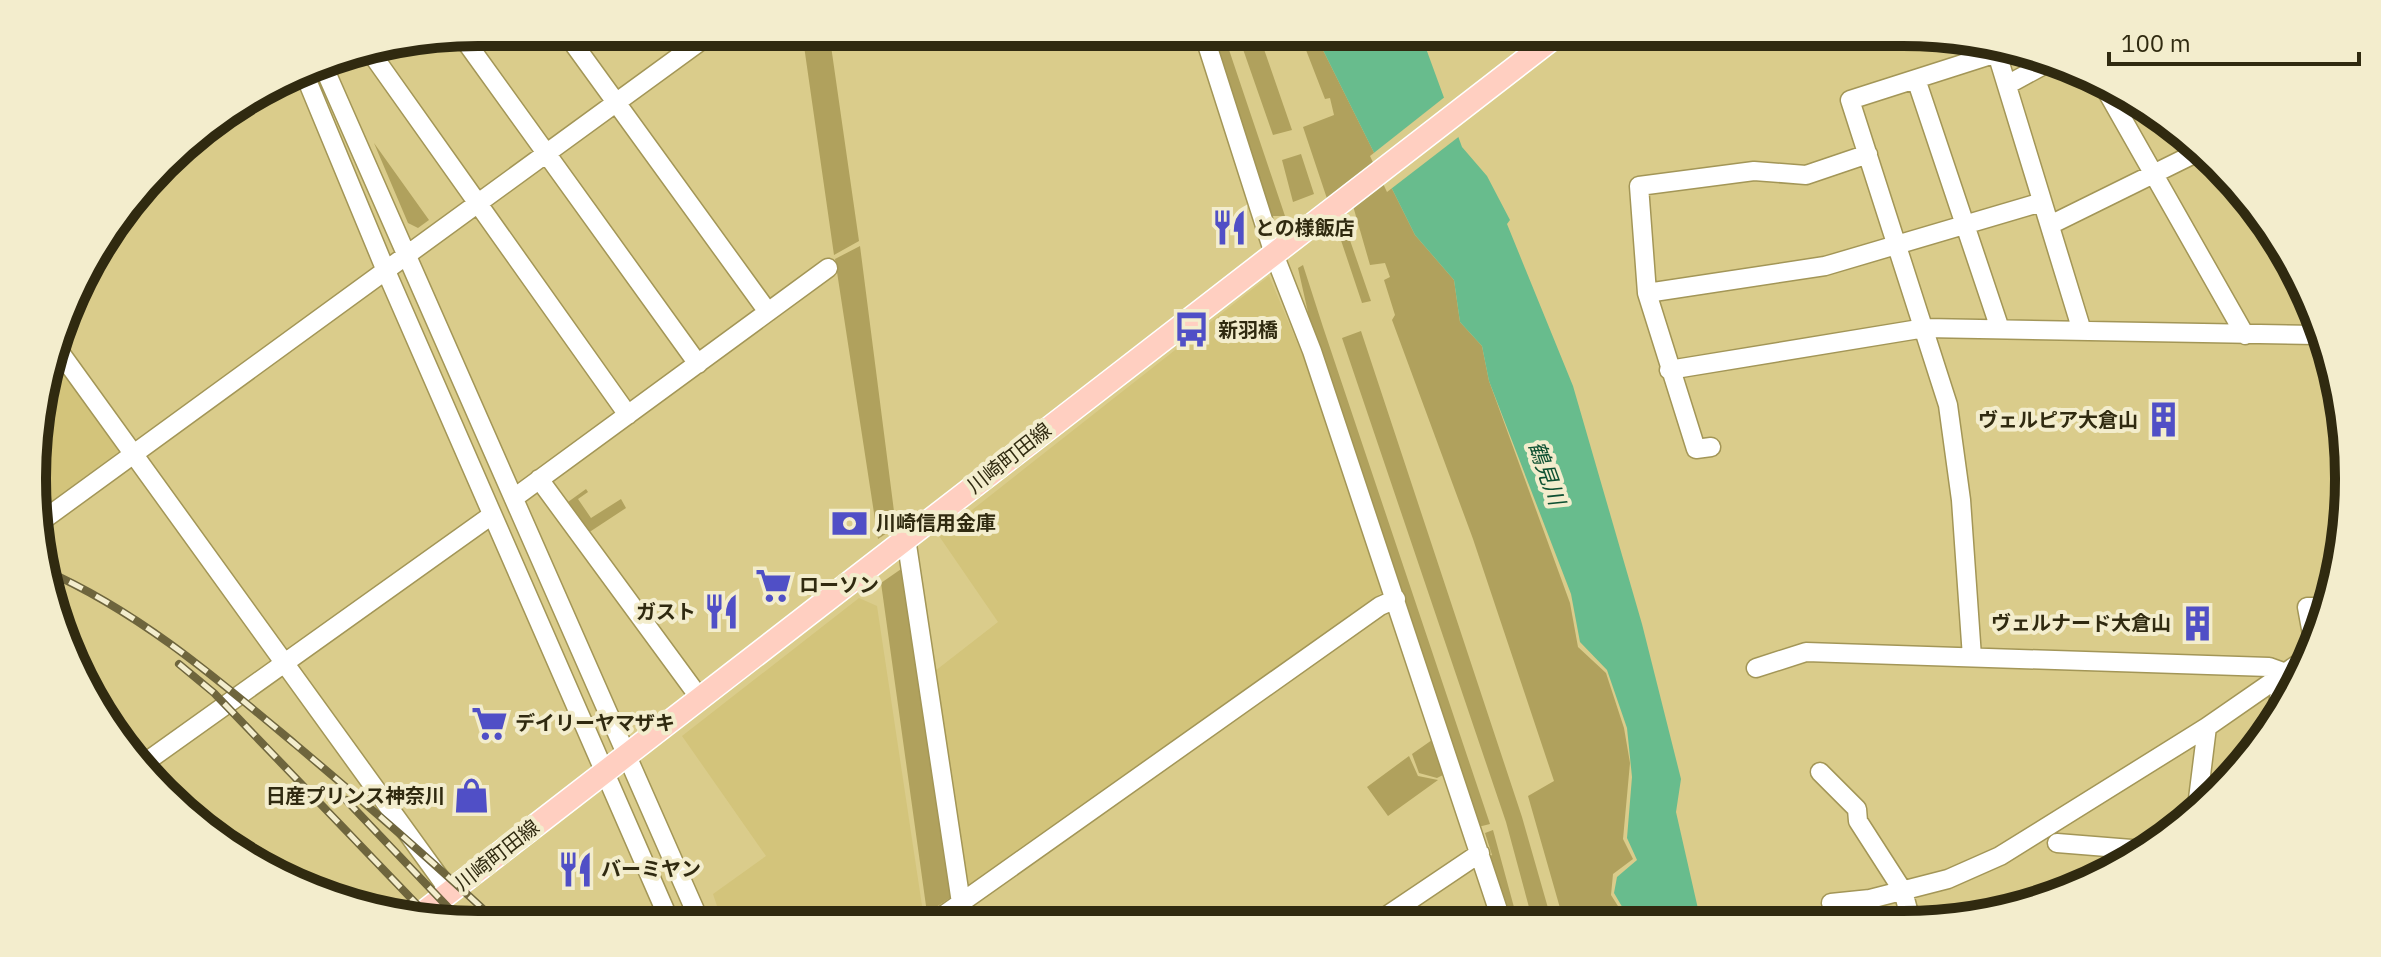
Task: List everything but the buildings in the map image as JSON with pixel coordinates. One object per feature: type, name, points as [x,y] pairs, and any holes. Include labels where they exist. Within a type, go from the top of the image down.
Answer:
[{"type":"main road","name":"川崎町田線","points":[[429,908],[1542,46]]},
{"type":"street","points":[[469,46],[698,364]]},
{"type":"street","points":[[575,46],[768,312]]},
{"type":"street","points":[[48,516],[694,46]]},
{"type":"street","points":[[1207,46],[1274,254],[1312,351],[1498,911]]},
{"type":"street","points":[[1972,657],[1961,500],[1948,405],[1850,100],[1986,54]]},
{"type":"street","points":[[1998,57],[2082,331]]},
{"type":"street","points":[[375,59],[628,415]]},
{"type":"street","points":[[2007,85],[2038,68]]},
{"type":"street","points":[[327,74],[695,911]]},
{"type":"street","points":[[1916,79],[2000,329]]},
{"type":"street","points":[[308,82],[386,271],[665,911]]},
{"type":"street","points":[[2112,100],[2245,335]]},
{"type":"street","points":[[1711,447],[1696,449],[1647,293],[1639,186],[1754,171],[1806,175],[1868,154]]},
{"type":"street","points":[[2050,225],[2191,156]]},
{"type":"street","points":[[1647,293],[1825,266],[2042,202]]},
{"type":"street","points":[[514,498],[828,268]]},
{"type":"street","points":[[1669,370],[1925,328],[2310,335]]},
{"type":"street","points":[[64,358],[450,892]]},
{"type":"street","points":[[539,479],[699,697]]},
{"type":"street","points":[[149,759],[492,515]]},
{"type":"street","points":[[906,538],[964,911]]},
{"type":"street","points":[[950,911],[1380,606],[1396,599]]},
{"type":"street","points":[[2310,623],[2307,607],[2315,607]]},
{"type":"street","points":[[1756,668],[1806,652],[2269,667],[2283,672]]},
{"type":"street","points":[[1831,903],[1903,891],[1948,879],[2000,856],[2207,727],[2291,667]]},
{"type":"street","points":[[2281,688],[2283,672]]},
{"type":"street","points":[[2199,793],[2207,727]]},
{"type":"street","points":[[1820,772],[1857,809],[1858,821],[1903,891],[1908,911]]},
{"type":"street","points":[[2057,843],[2126,849]]},
{"type":"street","points":[[1394,911],[1480,853]]},
{"type":"shaded area","points":[[804,46],[831,46],[859,241],[834,255]]},
{"type":"shaded area","points":[[1217,46],[1228,46],[1285,216],[1272,216]]},
{"type":"shaded area","points":[[1242,46],[1263,46],[1292,130],[1273,135]]},
{"type":"shaded area","points":[[1304,46],[1321,46],[1415,235],[1454,280],[1460,322],[1482,346],[1489,381],[1570,603],[1578,647],[1606,673],[1624,728],[1630,763],[1623,839],[1633,859],[1613,874],[1611,895],[1621,911],[1561,911],[1528,796],[1554,781],[1473,539],[1392,320],[1395,315],[1384,280],[1390,277],[1385,263],[1370,265],[1347,185],[1335,197],[1371,301],[1362,303],[1303,127],[1334,115],[1330,98],[1325,99]]},
{"type":"shaded area","points":[[374,143],[429,220],[418,228],[408,223]]},
{"type":"shaded area","points":[[1301,154],[1314,194],[1293,202],[1282,160]]},
{"type":"shaded area","points":[[860,246],[896,527],[878,539],[835,259]]},
{"type":"shaded area","points":[[1303,265],[1490,824],[1478,827],[1312,330],[1298,268]]},
{"type":"shaded area","points":[[1269,276],[1310,373],[1384,591],[967,888],[935,671],[998,622],[939,536]]},
{"type":"shaded area","points":[[1361,331],[1522,817],[1549,911],[1530,911],[1506,822],[1342,338]]},
{"type":"shaded area","points":[[61,368],[121,450],[47,504],[47,450]]},
{"type":"shaded area","points":[[586,489],[588,492],[578,499],[591,518],[621,499],[626,508],[588,533],[568,502]]},
{"type":"shaded area","points":[[904,567],[953,896],[930,911],[927,911],[881,583]]},
{"type":"shaded area","points":[[859,598],[877,606],[923,911],[719,911],[713,894],[766,856],[682,736]]},
{"type":"shaded area","points":[[1432,740],[1443,775],[1437,778],[1419,773],[1412,754]]},
{"type":"shaded area","points":[[1409,756],[1418,776],[1438,780],[1388,816],[1367,787]]},
{"type":"shaded area","points":[[1493,830],[1515,911],[1505,911],[1488,857],[1492,855],[1485,833]]},
{"type":"water","name":"鶴見川","points":[[1321,46],[1425,46],[1462,147],[1487,176],[1510,220],[1507,224],[1573,386],[1642,624],[1681,779],[1676,812],[1698,911],[1625,911],[1614,893],[1617,877],[1637,860],[1627,838],[1632,777],[1627,728],[1607,670],[1580,642],[1571,594],[1489,381],[1482,346],[1460,322],[1454,280],[1415,235]]},
{"type":"pier","points":[[1446,96],[1461,135],[1387,192],[1370,156]]},
{"type":"railway","points":[[58,577],[143,625],[205,670],[373,811],[485,911]]},
{"type":"railway","points":[[179,664],[214,693],[419,907]]},
{"type":"railway","points":[[346,800],[451,910]]},
{"type":"place","name":"との様飯店","points":[[1229,228]]},
{"type":"place","name":"新羽橋","points":[[1192,330]]},
{"type":"place","name":"ヴェルピア大倉山","points":[[2164,420]]},
{"type":"place","name":"川崎信用金庫","points":[[850,523]]},
{"type":"place","name":"ローソン","points":[[773,585]]},
{"type":"place","name":"ガスト","points":[[722,612]]},
{"type":"place","name":"ヴェルナード大倉山","points":[[2197,623]]},
{"type":"place","name":"デイリーヤマザキ","points":[[489,723]]},
{"type":"place","name":"日産プリンス神奈川","points":[[471,796]]},
{"type":"place","name":"バーミヤン","points":[[575,869]]}]
